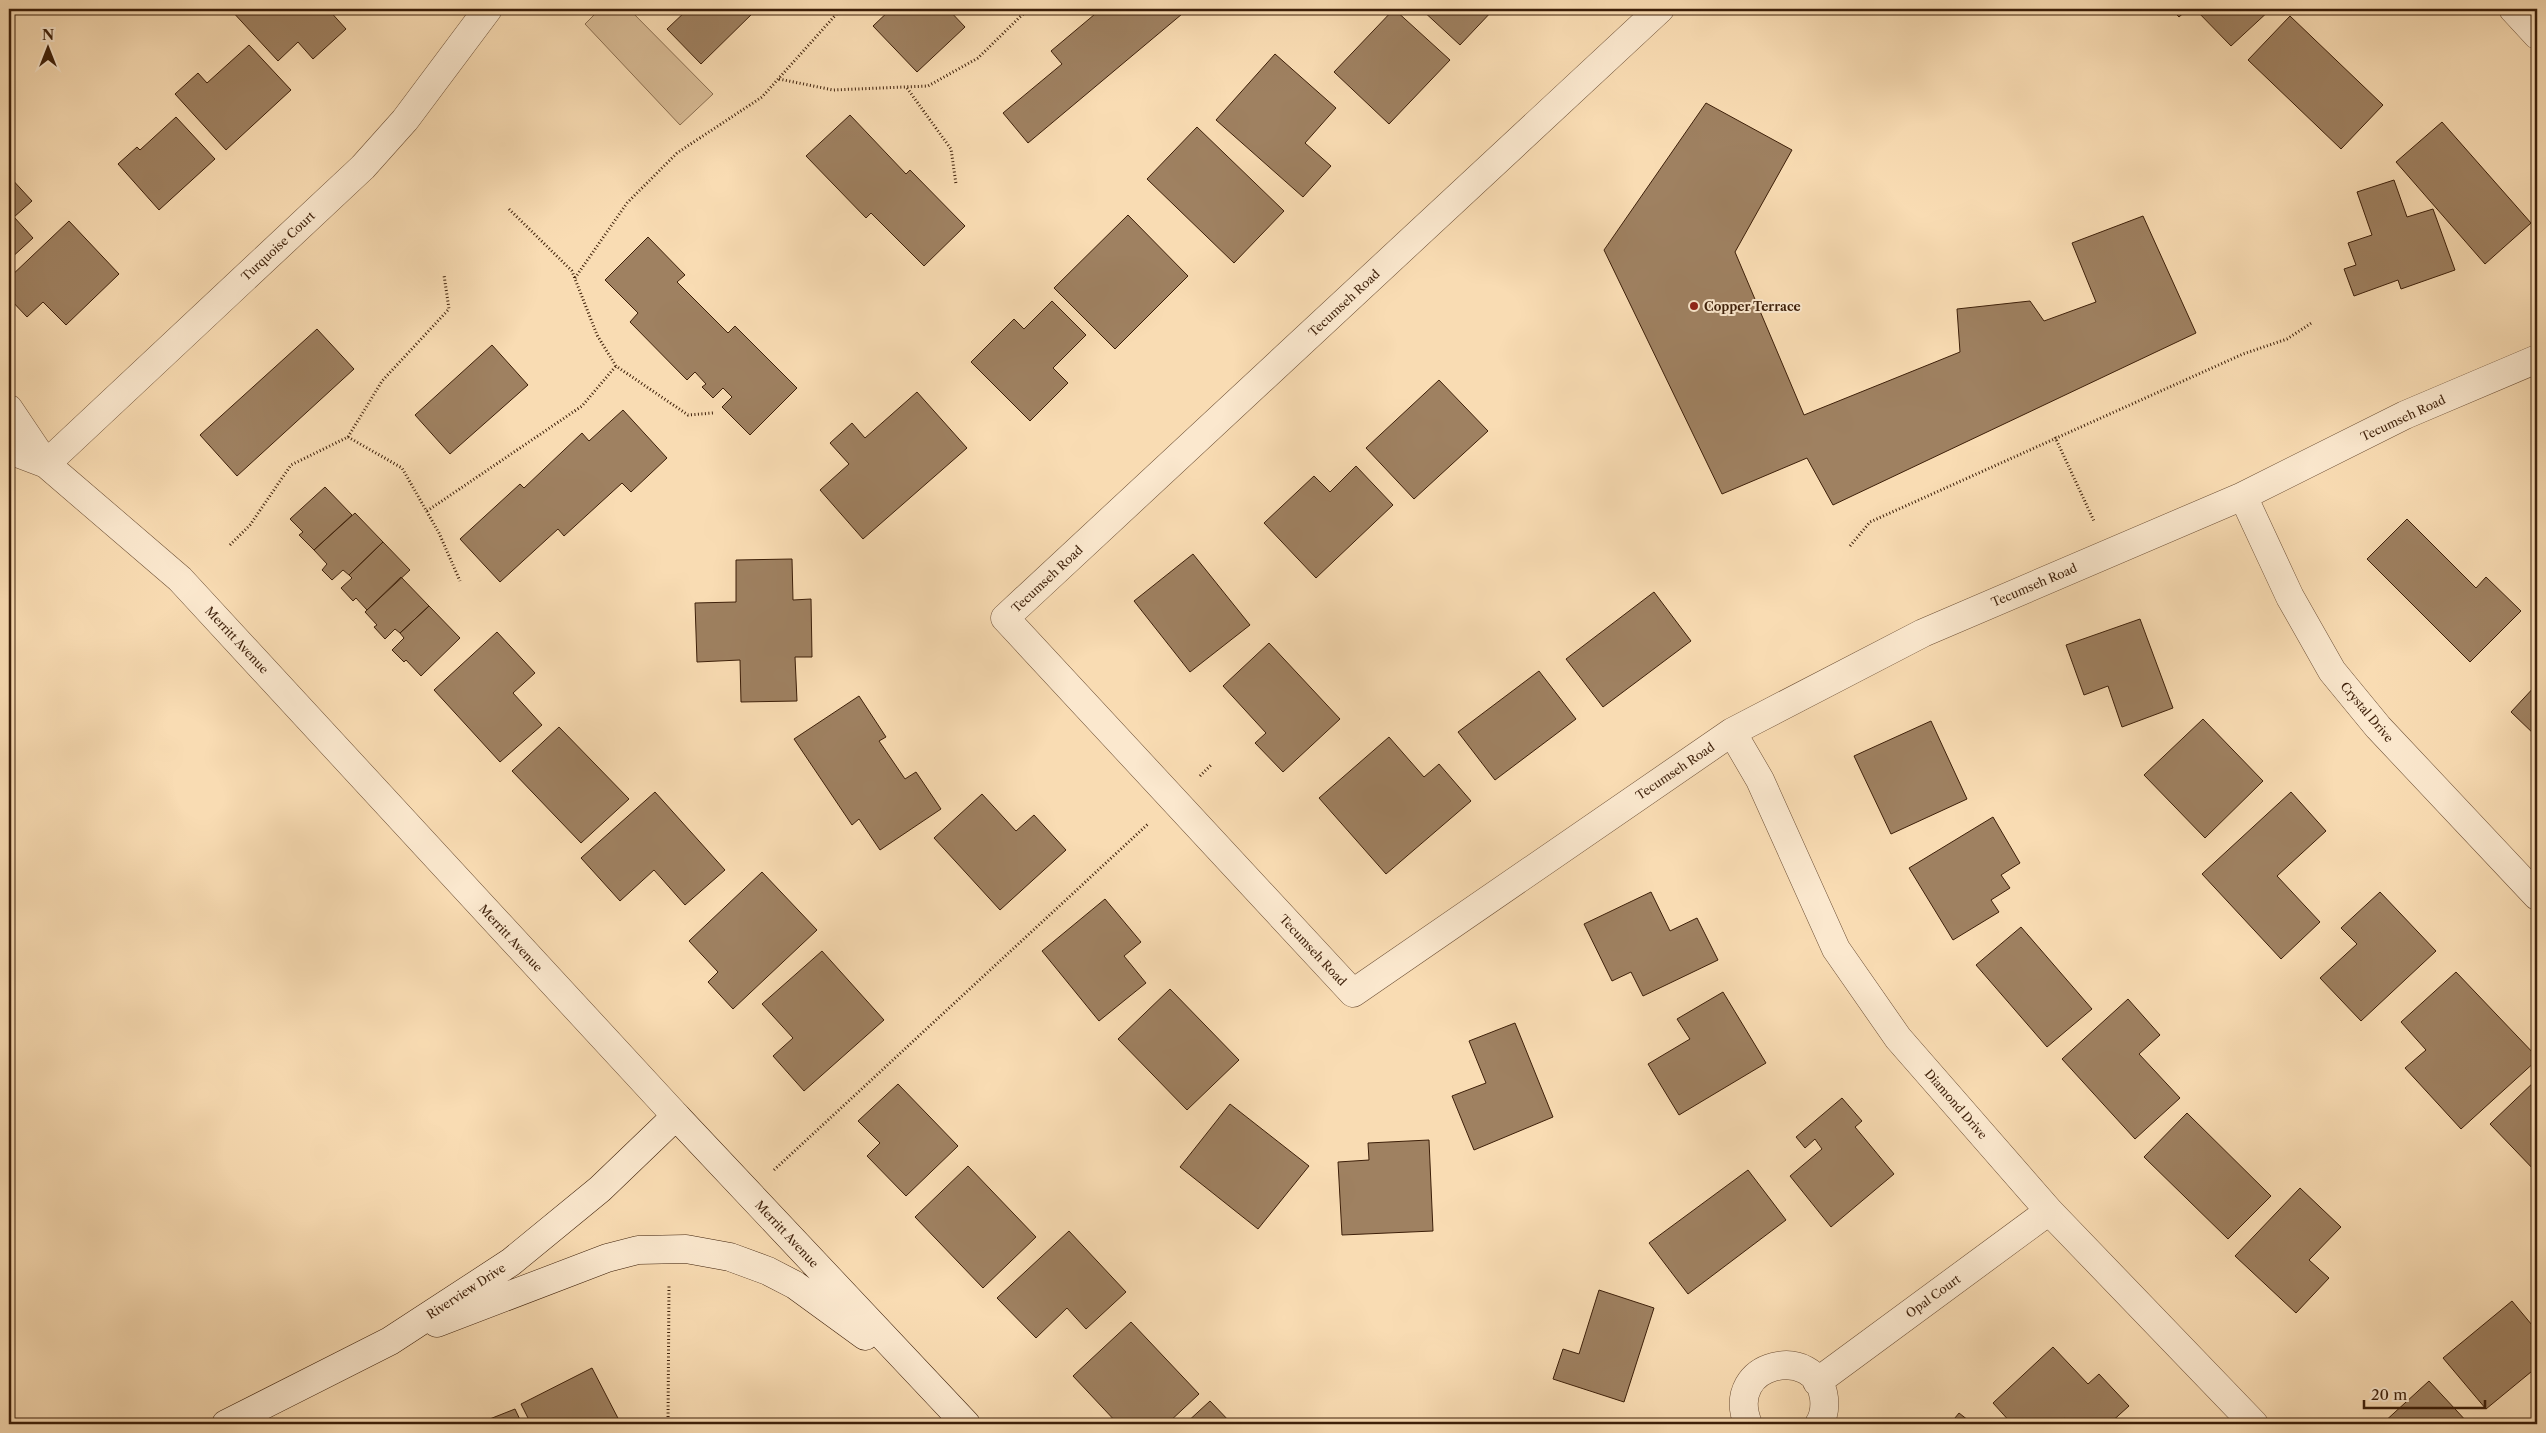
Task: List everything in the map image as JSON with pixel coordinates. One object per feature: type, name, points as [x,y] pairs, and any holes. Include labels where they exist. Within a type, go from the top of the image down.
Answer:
[{"type":"street","name":"Turquoise Court","points":[[46,464],[362,167],[405,120],[488,9]]},
{"type":"street","name":"Tecumseh Road","points":[[1660,9],[1005,618],[1353,993],[1732,732],[1924,633],[2243,496],[2406,415],[2537,359]]},
{"type":"street","points":[[2513,9],[2537,35]]},
{"type":"street","name":"Merritt Avenue","points":[[9,409],[46,464],[180,579],[676,1116],[966,1424]]},
{"type":"street","name":"Merritt Avenue","points":[[9,450],[46,464]]},
{"type":"street","name":"Crystal Drive","points":[[2243,496],[2290,597],[2332,671],[2378,727],[2537,896]]},
{"type":"street","name":"Diamond Drive","points":[[1732,732],[1760,780],[1836,949],[1898,1038],[2049,1211],[2254,1424]]},
{"type":"street","name":"Riverview Drive","points":[[226,1424],[390,1341],[511,1262],[600,1189],[676,1116]]},
{"type":"street","name":"Opal Court","points":[[1817,1382],[2049,1211]]},
{"type":"street","points":[[390,1341],[607,1258],[638,1250],[686,1250],[730,1257],[768,1271],[795,1285],[871,1340],[905,1360]]},
{"type":"street","points":[[1748,1424],[1744,1414],[1743,1400],[1747,1386],[1767,1368],[1781,1364],[1795,1366],[1807,1372],[1817,1382],[1823,1393],[1824,1406],[1819,1424]]},
{"type":"path","points":[[575,278],[627,203],[677,153],[762,97],[841,9]]},
{"type":"path","points":[[779,79],[833,90],[928,86],[978,58],[1028,9]]},
{"type":"path","points":[[906,87],[952,149],[956,184]]},
{"type":"path","points":[[509,209],[572,271],[597,335],[616,366],[688,415],[713,413]]},
{"type":"path","points":[[230,545],[250,525],[291,465],[348,437],[382,381],[449,309],[444,275]]},
{"type":"path","points":[[1850,546],[1870,522],[2055,437],[2243,354],[2287,340],[2314,322]]},
{"type":"path","points":[[427,511],[582,406],[616,366]]},
{"type":"path","points":[[348,437],[402,468],[427,511],[460,581]]},
{"type":"path","points":[[2055,437],[2109,554]]},
{"type":"path","points":[[750,1194],[1212,764]]},
{"type":"path","points":[[668,1424],[671,1261],[686,1250]]},
{"type":"shaded area","points":[[600,9],[629,9],[713,94],[680,125],[585,24]]},
{"type":"building","points":[[230,9],[328,9],[346,29],[313,59],[298,42],[278,61]]},
{"type":"building","points":[[688,9],[757,9],[701,64],[667,29]]},
{"type":"building","points":[[891,9],[948,9],[965,27],[917,72],[873,26]]},
{"type":"building","points":[[1101,9],[1188,9],[1028,143],[1003,113],[1062,64],[1051,51]]},
{"type":"building","points":[[1394,9],[1450,60],[1389,124],[1334,72]]},
{"type":"building","points":[[1421,9],[1494,9],[1460,45]]},
{"type":"building","points":[[2171,9],[2188,9],[2179,17]]},
{"type":"building","points":[[2195,9],[2271,9],[2231,46]]},
{"type":"building","points":[[2290,16],[2383,105],[2341,149],[2248,60]]},
{"type":"building","points":[[249,45],[291,90],[226,150],[175,94],[198,73],[207,83]]},
{"type":"building","points":[[1275,54],[1336,108],[1305,143],[1331,166],[1303,197],[1216,120]]},
{"type":"building","name":"Copper Terrace","points":[[1706,103],[1792,150],[1735,252],[1804,415],[1960,352],[1957,309],[2030,301],[2044,321],[2096,302],[2072,243],[2143,216],[2196,333],[1833,505],[1807,458],[1722,494],[1604,250]]},
{"type":"building","points":[[850,115],[906,174],[910,170],[965,226],[924,266],[871,213],[866,218],[806,156]]},
{"type":"building","points":[[176,117],[215,159],[159,210],[118,164],[137,147],[140,150]]},
{"type":"building","points":[[2442,122],[2531,223],[2485,264],[2396,162]]},
{"type":"building","points":[[1197,127],[1284,211],[1234,263],[1147,179]]},
{"type":"building","points":[[9,176],[32,201],[14,217],[33,238],[9,260]]},
{"type":"building","points":[[2394,180],[2407,217],[2433,209],[2455,270],[2401,289],[2398,280],[2354,296],[2344,269],[2356,265],[2348,243],[2372,235],[2357,192]]},
{"type":"building","points":[[1128,215],[1188,276],[1115,349],[1054,288]]},
{"type":"building","points":[[69,221],[119,274],[66,325],[43,302],[27,317],[9,298],[9,278]]},
{"type":"building","points":[[648,237],[685,275],[677,282],[728,333],[735,326],[797,388],[750,435],[722,407],[732,397],[723,388],[713,398],[702,387],[706,384],[695,372],[687,380],[630,322],[638,313],[605,280]]},
{"type":"building","points":[[1052,301],[1086,335],[1053,368],[1068,383],[1030,421],[971,362],[1014,319],[1024,329]]},
{"type":"building","points":[[317,329],[354,369],[237,476],[200,435]]},
{"type":"building","points":[[492,345],[528,385],[450,454],[415,415]]},
{"type":"building","points":[[1439,380],[1488,431],[1414,499],[1366,448]]},
{"type":"building","points":[[917,392],[967,448],[863,539],[820,490],[849,464],[830,443],[852,423],[865,438]]},
{"type":"building","points":[[623,410],[667,458],[631,492],[622,483],[564,536],[558,529],[500,582],[460,539],[520,484],[524,488],[582,433],[589,441]]},
{"type":"building","points":[[1356,466],[1393,505],[1316,578],[1264,523],[1314,476],[1330,492]]},
{"type":"building","points":[[325,487],[352,515],[314,550],[299,535],[303,532],[290,519]]},
{"type":"building","points":[[355,513],[383,542],[349,575],[343,570],[332,580],[322,570],[327,564],[314,550]]},
{"type":"building","points":[[2407,519],[2476,588],[2486,577],[2521,611],[2470,662],[2367,559]]},
{"type":"building","points":[[383,542],[410,570],[367,610],[356,598],[353,601],[341,588],[352,578],[349,575]]},
{"type":"building","points":[[1193,554],[1250,625],[1190,672],[1134,601]]},
{"type":"building","points":[[792,559],[793,600],[811,599],[812,657],[795,657],[797,701],[741,702],[740,660],[697,662],[695,603],[736,602],[736,560]]},
{"type":"building","points":[[401,577],[429,606],[400,633],[395,629],[385,639],[374,627],[377,625],[365,612]]},
{"type":"building","points":[[1654,592],[1691,641],[1603,707],[1566,659]]},
{"type":"building","points":[[429,606],[460,638],[421,676],[406,660],[404,662],[392,650],[404,638],[400,633]]},
{"type":"building","points":[[2140,619],[2173,708],[2122,727],[2108,686],[2084,695],[2066,645]]},
{"type":"building","points":[[497,632],[535,673],[513,693],[542,725],[500,762],[434,690]]},
{"type":"building","points":[[1269,643],[1340,719],[1283,772],[1255,743],[1266,733],[1223,686]]},
{"type":"building","points":[[1539,671],[1576,719],[1495,780],[1458,732]]},
{"type":"building","points":[[2537,684],[2537,737],[2511,712]]},
{"type":"building","points":[[859,696],[886,737],[879,741],[905,779],[916,772],[941,809],[880,850],[859,819],[852,825],[794,739]]},
{"type":"building","points":[[2203,719],[2263,781],[2205,838],[2144,775]]},
{"type":"building","points":[[1931,721],[1967,799],[1891,834],[1854,756]]},
{"type":"building","points":[[559,727],[629,799],[581,843],[512,771]]},
{"type":"building","points":[[1389,737],[1424,777],[1439,764],[1471,801],[1386,874],[1319,798]]},
{"type":"building","points":[[655,792],[725,870],[685,905],[654,870],[620,901],[581,858]]},
{"type":"building","points":[[2291,792],[2326,831],[2277,876],[2320,922],[2281,959],[2202,874]]},
{"type":"building","points":[[982,794],[1016,831],[1034,815],[1066,850],[1000,910],[934,838]]},
{"type":"building","points":[[1993,817],[2020,863],[2001,875],[2010,888],[1991,900],[1999,912],[1953,940],[1909,868]]},
{"type":"building","points":[[762,872],[817,930],[733,1009],[708,982],[718,972],[689,941]]},
{"type":"building","points":[[1651,892],[1670,931],[1697,918],[1718,960],[1643,996],[1631,972],[1612,981],[1584,924]]},
{"type":"building","points":[[2380,892],[2436,951],[2361,1021],[2320,978],[2357,944],[2341,928]]},
{"type":"building","points":[[1105,899],[1141,942],[1124,956],[1146,983],[1099,1021],[1042,951]]},
{"type":"building","points":[[2021,927],[2092,1009],[2047,1047],[1976,965]]},
{"type":"building","points":[[822,951],[884,1020],[804,1091],[773,1056],[793,1038],[762,1004]]},
{"type":"building","points":[[2456,972],[2537,1057],[2537,1060],[2461,1129],[2405,1068],[2426,1050],[2401,1022]]},
{"type":"building","points":[[1170,989],[1239,1060],[1187,1110],[1118,1039]]},
{"type":"building","points":[[1723,992],[1766,1063],[1679,1115],[1648,1064],[1690,1039],[1677,1019]]},
{"type":"building","points":[[2128,999],[2160,1035],[2139,1054],[2180,1098],[2135,1139],[2062,1059]]},
{"type":"building","points":[[1515,1023],[1553,1117],[1474,1150],[1452,1096],[1486,1083],[1469,1041]]},
{"type":"building","points":[[2537,1079],[2537,1173],[2490,1124]]},
{"type":"building","points":[[898,1084],[958,1146],[906,1196],[867,1156],[880,1143],[858,1121]]},
{"type":"building","points":[[1842,1098],[1862,1121],[1855,1127],[1894,1174],[1831,1227],[1790,1176],[1822,1149],[1815,1139],[1805,1148],[1796,1137]]},
{"type":"building","points":[[1230,1104],[1309,1166],[1258,1229],[1180,1167]]},
{"type":"building","points":[[2187,1113],[2271,1196],[2228,1239],[2144,1157]]},
{"type":"building","points":[[1429,1140],[1433,1231],[1342,1235],[1338,1162],[1369,1160],[1368,1143]]},
{"type":"building","points":[[968,1166],[1036,1237],[983,1288],[915,1217]]},
{"type":"building","points":[[1748,1170],[1786,1220],[1688,1294],[1649,1243]]},
{"type":"building","points":[[2300,1188],[2341,1227],[2309,1260],[2329,1278],[2296,1313],[2235,1256]]},
{"type":"building","points":[[1069,1231],[1126,1292],[1086,1329],[1067,1308],[1036,1338],[997,1298]]},
{"type":"building","points":[[1599,1290],[1654,1308],[1624,1402],[1553,1379],[1563,1349],[1579,1354]]},
{"type":"building","points":[[2512,1301],[2537,1331],[2537,1367],[2486,1409],[2443,1358]]},
{"type":"building","points":[[1131,1322],[1199,1394],[1167,1424],[1118,1424],[1073,1376]]},
{"type":"building","points":[[2053,1347],[2088,1384],[2099,1374],[2129,1406],[2109,1424],[2071,1424],[2065,1418],[2058,1424],[2012,1424],[1993,1403]]},
{"type":"building","points":[[592,1368],[621,1424],[531,1424],[521,1404]]},
{"type":"building","points":[[2429,1381],[2469,1424],[2382,1424]]},
{"type":"building","points":[[1210,1401],[1232,1424],[1185,1424]]},
{"type":"building","points":[[515,1409],[522,1424],[477,1424]]},
{"type":"building","points":[[1959,1413],[1973,1424],[1950,1424]]},
{"type":"place","name":"Copper Terrace","points":[[1694,306]]}]
